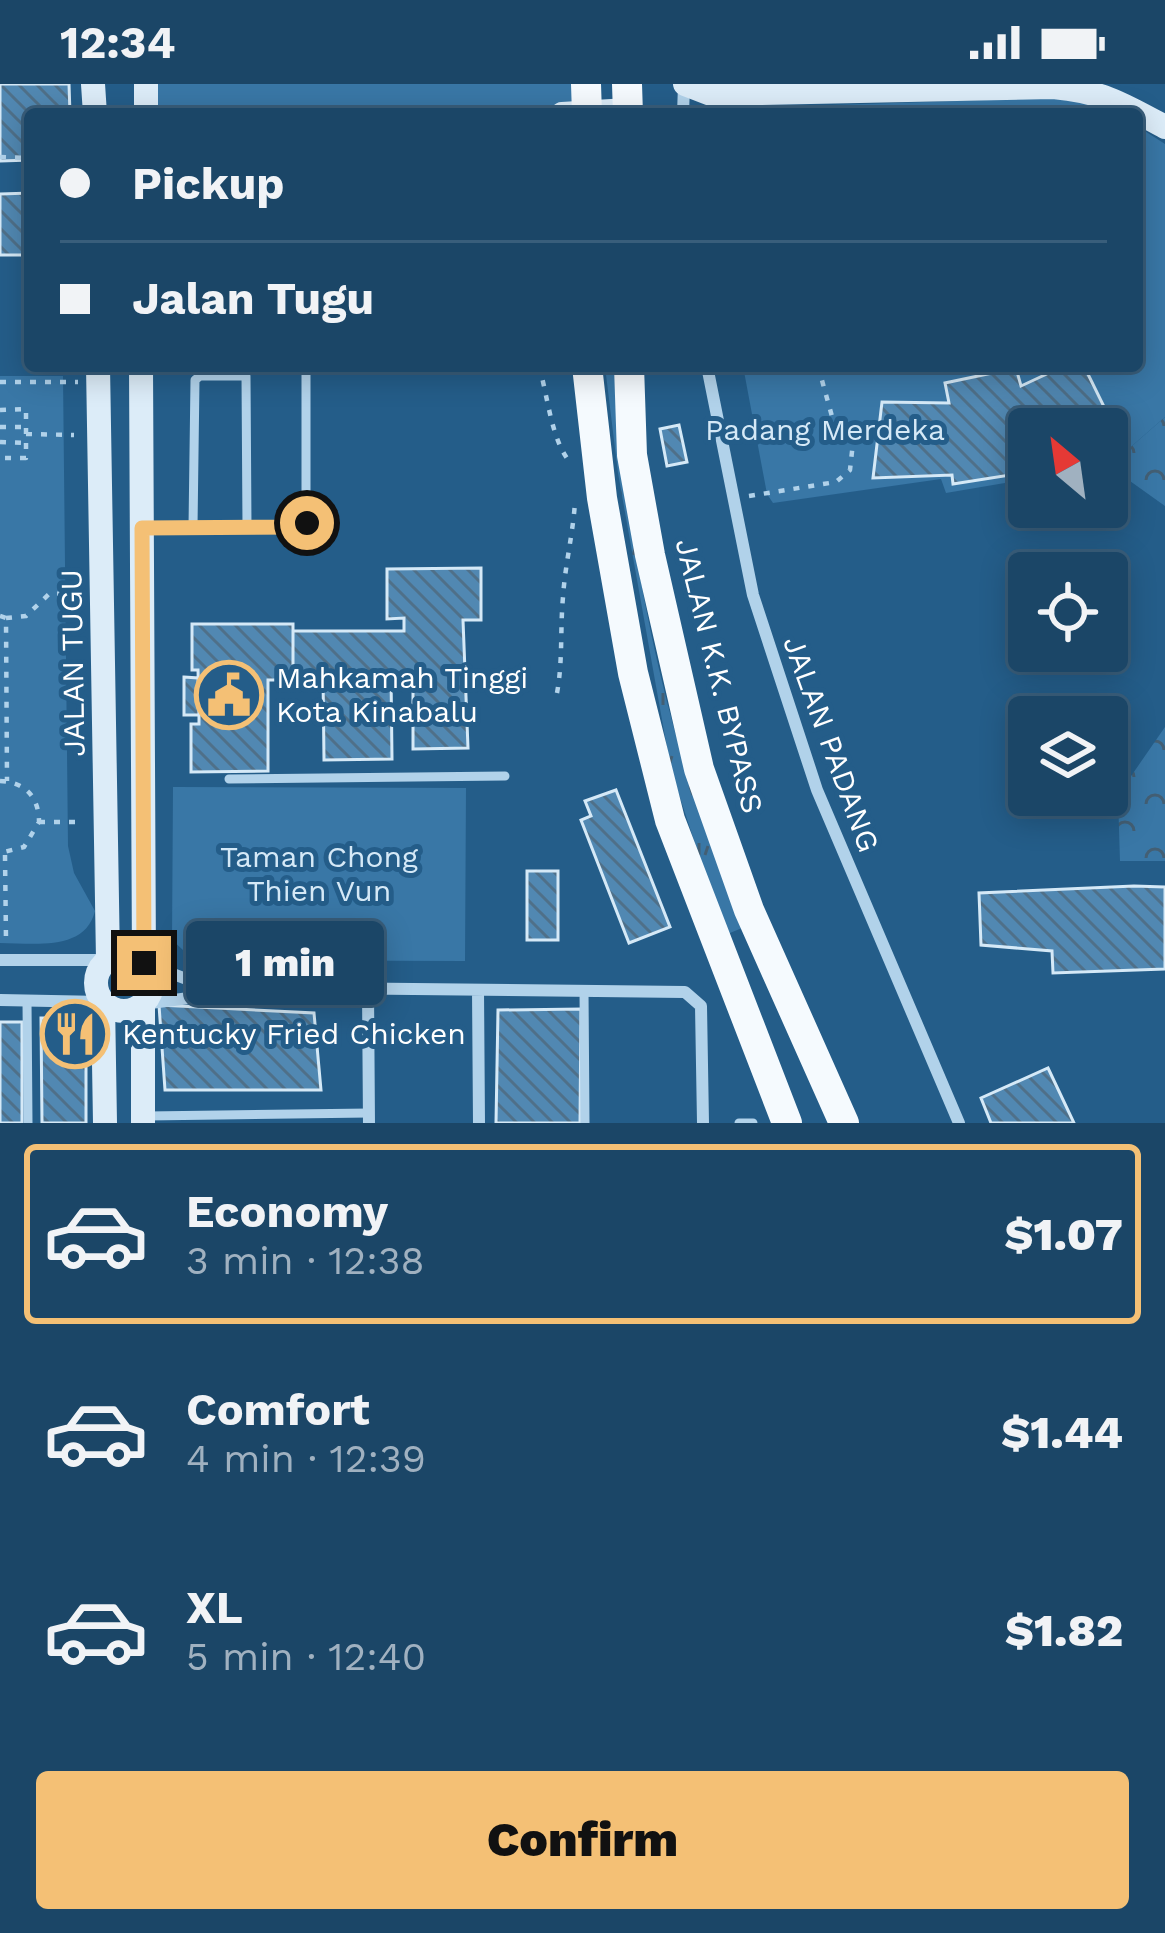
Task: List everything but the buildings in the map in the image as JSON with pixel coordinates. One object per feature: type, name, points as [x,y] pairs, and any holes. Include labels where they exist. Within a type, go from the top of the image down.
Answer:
[{"type":"main road","points":[[587,372],[609,542],[633,674],[659,779],[690,877],[788,1123]]},
{"type":"main road","name":"JALAN K.K. BYPASS","points":[[628,372],[632,455],[699,769],[749,910],[844,1123]]},
{"type":"street","points":[[685,84],[712,94],[1052,87],[1092,90],[1131,108]]},
{"type":"street","points":[[694,108],[712,94]]},
{"type":"street","points":[[580,105],[628,103]]},
{"type":"street","points":[[141,372],[144,963],[152,988],[142,1004],[143,1119]]},
{"type":"street","name":"JALAN PADANG","points":[[708,372],[753,595],[817,790],[959,1123]]},
{"type":"street","name":"JALAN TUGU","points":[[98,374],[108,960]]},
{"type":"street","points":[[0,960],[108,960],[123,954],[196,983],[242,991]]},
{"type":"street","points":[[106,1123],[103,1002],[96,980],[108,960]]},
{"type":"street","points":[[0,1000],[103,1002],[118,1010],[242,991],[317,988],[685,992],[700,1006],[703,1123]]},
{"type":"street","points":[[478,990],[479,1123]]},
{"type":"street","points":[[368,991],[369,1118]]},
{"type":"lane","points":[[142,528],[306,526],[306,372]]},
{"type":"lane","points":[[193,527],[195,380],[200,376],[246,376],[247,527]]},
{"type":"lane","points":[[229,779],[505,776]]},
{"type":"lane","points":[[584,990],[585,1123]]},
{"type":"lane","points":[[27,1000],[28,1123]]},
{"type":"lane","points":[[143,1119],[369,1118]]},
{"type":"lane","points":[[739,1123],[753,1123]]},
{"type":"path","points":[[541,372],[551,400],[556,444],[574,475]]},
{"type":"path","points":[[820,372],[833,420],[854,433],[879,429]]},
{"type":"path","points":[[0,382],[98,374]]},
{"type":"path","points":[[0,410],[26,410],[26,458],[0,458]]},
{"type":"path","points":[[0,427],[99,435]]},
{"type":"path","points":[[767,494],[836,482],[850,470],[854,433]]},
{"type":"path","points":[[0,442],[26,442]]},
{"type":"path","points":[[557,693],[575,494]]},
{"type":"path","points":[[6,940],[2,854],[32,840],[39,821],[35,799],[18,784],[4,781],[3,617],[26,616],[53,593],[102,593]]},
{"type":"path","points":[[39,821],[106,822]]},
{"type":"green space","points":[[156,84],[572,84],[572,108],[156,108]]},
{"type":"green space","points":[[1053,98],[1102,108],[735,108]]},
{"type":"green space","name":"Padang Merdeka","points":[[1143,130],[1165,144],[1165,417],[1128,449],[1128,408],[1008,408],[1008,483],[946,493],[941,479],[773,503],[767,494],[744,372],[1143,372]]},
{"type":"green space","points":[[606,372],[617,372],[631,517],[670,714],[742,928],[725,935],[671,770],[618,473]]},
{"type":"green space","points":[[0,376],[63,376],[68,846],[74,873],[95,911],[81,933],[42,944],[0,943]]},
{"type":"green space","points":[[1165,417],[1165,506],[1128,480],[1128,449]]},
{"type":"green space","points":[[1165,727],[1165,861],[1120,861],[1119,816],[1128,816],[1128,781]]},
{"type":"green space","name":"Taman Chong Thien Vun","points":[[173,787],[466,788],[465,961],[194,960],[172,940]]},
{"type":"place","name":"Mahkamah Tinggi Kota Kinabalu","points":[[229,695]]},
{"type":"place","name":"Kentucky Fried Chicken","points":[[75,1034]]},
{"type":"route","points":[[144,963],[142,528],[302,527],[307,523]]}]
